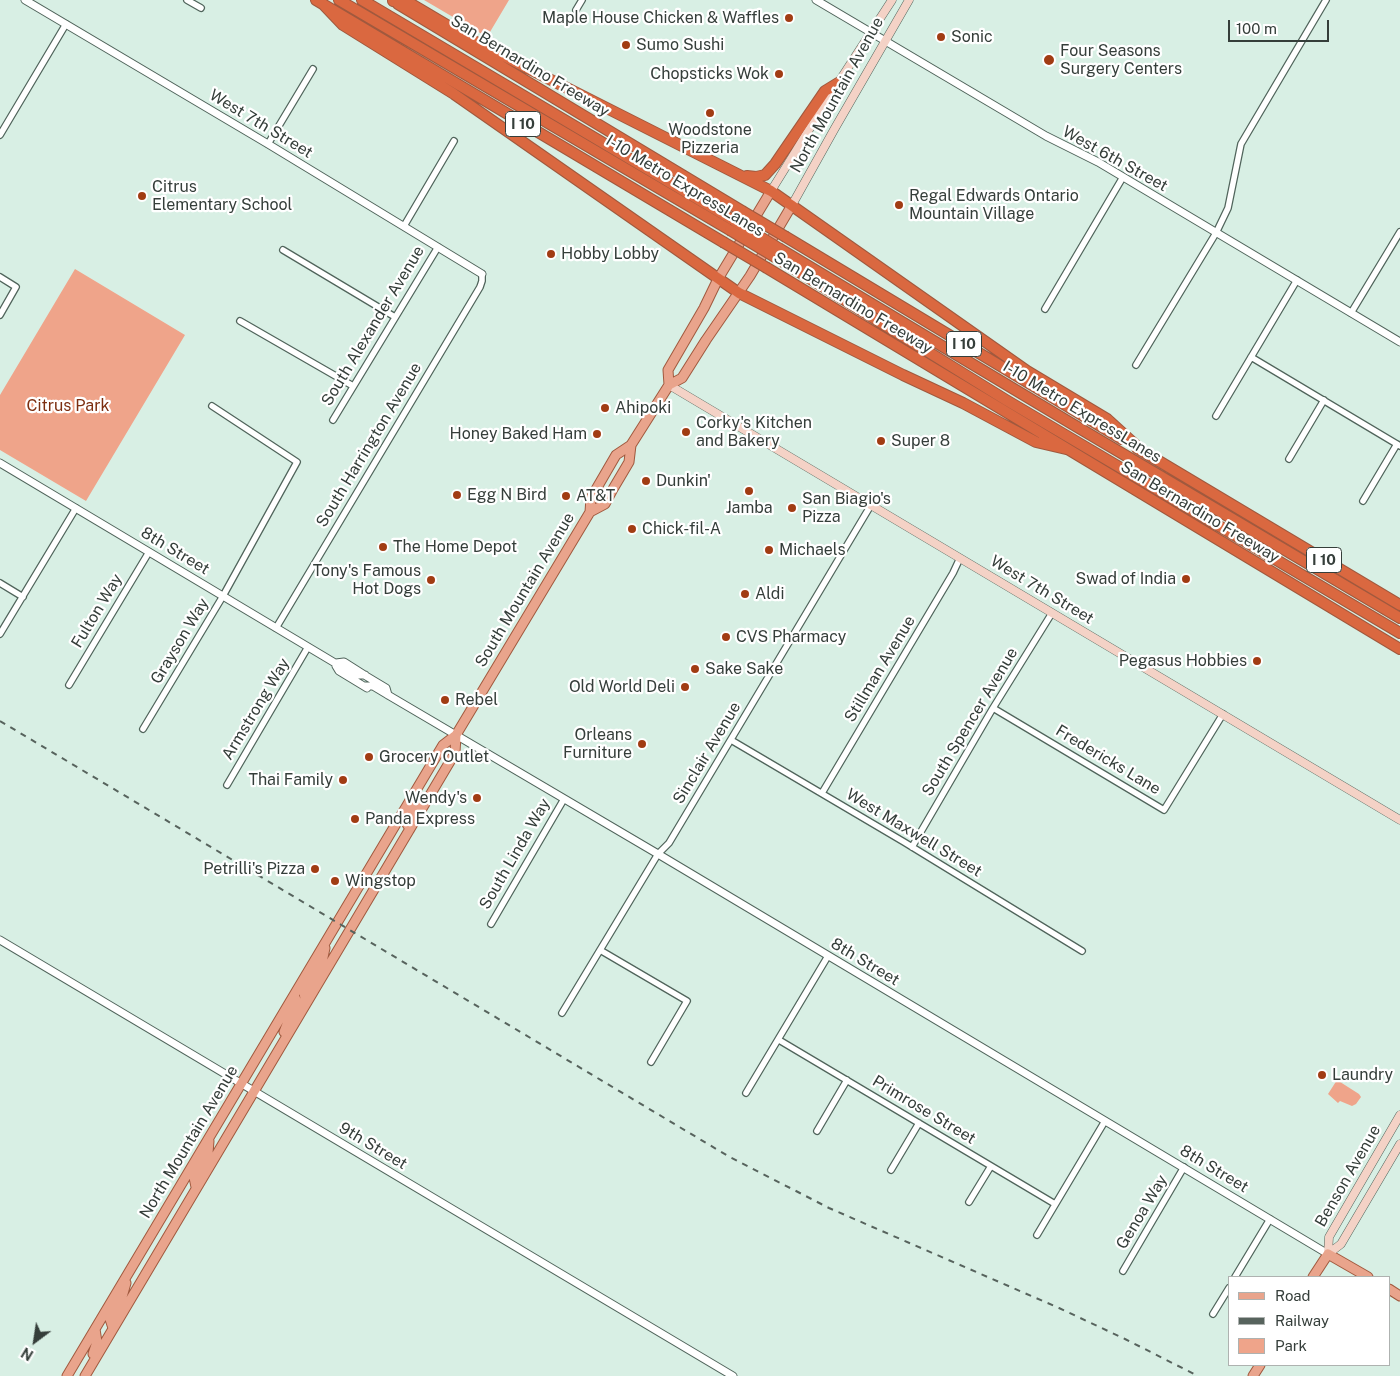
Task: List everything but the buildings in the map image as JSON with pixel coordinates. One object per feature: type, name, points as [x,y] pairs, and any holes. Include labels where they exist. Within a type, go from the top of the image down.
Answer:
[{"type":"highway","name":"I-10 Metro ExpressLanes","points":[[339,0],[444,63],[732,225]]},
{"type":"highway","name":"I-10 Metro ExpressLanes","points":[[362,0],[477,68],[732,225],[1006,400],[1400,633]]},
{"type":"highway","points":[[392,1],[413,5],[472,40],[771,191],[1027,371],[1107,419],[1141,450]]},
{"type":"highway","name":"San Bernardino Freeway","points":[[392,1],[1400,605]]},
{"type":"highway","points":[[320,2],[343,25],[454,94],[739,294],[963,403],[1036,442],[1066,449]]},
{"type":"highway","name":"San Bernardino Freeway","points":[[320,2],[767,268],[1400,649]]},
{"type":"highway","points":[[444,63],[511,117]]},
{"type":"highway","points":[[477,68],[645,154]]},
{"type":"highway","points":[[740,174],[756,177],[765,175],[775,164],[825,91],[838,83]]},
{"type":"highway","name":"I-10 Metro ExpressLanes","points":[[777,253],[1026,396],[1400,618]]},
{"type":"highway","points":[[976,351],[1026,396]]},
{"type":"highway","points":[[926,365],[1006,400]]},
{"type":"main road","name":"North Mountain Avenue","points":[[771,191],[892,0]]},
{"type":"main road","name":"North Mountain Avenue","points":[[792,205],[909,0]]},
{"type":"main road","name":"South Mountain Avenue","points":[[669,385],[668,370],[704,308],[718,279],[771,191]]},
{"type":"main road","name":"South Mountain Avenue","points":[[337,923],[443,745],[456,735],[590,512],[591,498],[616,455],[631,445],[669,385],[682,378],[701,346],[739,294],[792,205]]},
{"type":"main road","name":"West 7th Street","points":[[669,385],[1400,820]]},
{"type":"main road","name":"South Mountain Avenue","points":[[590,512],[604,504],[609,496],[629,462],[631,445]]},
{"type":"main road","name":"South Mountain Avenue","points":[[350,931],[455,753],[456,735]]},
{"type":"main road","points":[[410,829],[407,824],[408,819],[415,807],[419,786]]},
{"type":"main road","points":[[363,910],[366,891],[400,834],[399,830],[394,826]]},
{"type":"main road","name":"North Mountain Avenue","points":[[67,1376],[337,923]]},
{"type":"main road","name":"North Mountain Avenue","points":[[86,1375],[253,1091],[350,931]]},
{"type":"main road","points":[[306,1003],[304,993],[323,960],[327,940]]},
{"type":"main road","points":[[282,1045],[289,1019],[298,1004],[294,994]]},
{"type":"main road","name":"Benson Avenue","points":[[1328,1254],[1329,1237],[1400,1115]]},
{"type":"main road","points":[[196,1187],[194,1176],[208,1153],[210,1136]]},
{"type":"main road","name":"Benson Avenue","points":[[1314,1276],[1328,1254],[1341,1244],[1400,1144]]},
{"type":"main road","points":[[1382,1145],[1395,1153]]},
{"type":"main road","points":[[159,1250],[163,1231],[187,1191],[184,1180]]},
{"type":"main road","points":[[1328,1254],[1366,1276]]},
{"type":"main road","points":[[113,1328],[110,1319],[122,1297],[127,1276]]},
{"type":"main road","points":[[86,1375],[97,1342],[95,1329]]},
{"type":"street","name":"West 7th Street","points":[[25,0],[482,274]]},
{"type":"street","points":[[187,0],[201,8]]},
{"type":"street","points":[[576,10],[582,0]]},
{"type":"street","name":"West 6th Street","points":[[816,0],[1046,136],[1082,153],[1400,342]]},
{"type":"street","points":[[1136,365],[1216,233],[1228,208],[1241,144],[1326,0]]},
{"type":"street","points":[[0,135],[66,24]]},
{"type":"street","points":[[268,144],[312,69]]},
{"type":"street","points":[[404,226],[454,141]]},
{"type":"street","points":[[1045,309],[1123,178]]},
{"type":"street","points":[[1351,313],[1400,232]]},
{"type":"street","name":"South Alexander Avenue","points":[[333,420],[438,247]]},
{"type":"street","points":[[283,250],[395,318]]},
{"type":"street","name":"South Harrington Avenue","points":[[276,628],[480,287],[482,274]]},
{"type":"street","points":[[0,277],[16,288],[0,315]]},
{"type":"street","points":[[1216,416],[1297,280]]},
{"type":"street","points":[[240,321],[353,386]]},
{"type":"street","points":[[1251,357],[1398,445],[1363,501]]},
{"type":"street","points":[[1289,459],[1324,400]]},
{"type":"street","name":"Grayson Way","points":[[143,729],[223,596],[297,462],[212,406]]},
{"type":"street","name":"8th Street","points":[[0,463],[308,647],[336,663],[344,662],[386,688],[388,695]]},
{"type":"street","name":"Sinclair Avenue","points":[[562,1013],[658,854],[669,843],[871,505]]},
{"type":"street","points":[[0,634],[76,508]]},
{"type":"street","name":"Fulton Way","points":[[69,685],[149,552]]},
{"type":"street","name":"Stillman Avenue","points":[[822,793],[960,558]]},
{"type":"street","points":[[0,583],[23,597]]},
{"type":"street","name":"South Spencer Avenue","points":[[912,847],[993,708],[1052,613]]},
{"type":"street","name":"Armstrong Way","points":[[227,785],[308,647]]},
{"type":"street","name":"8th Street","points":[[336,663],[339,671],[380,696],[388,695],[456,735],[1328,1254]]},
{"type":"street","name":"Fredericks Lane","points":[[993,708],[1164,810],[1223,714]]},
{"type":"street","name":"West Maxwell Street","points":[[731,740],[912,847],[1082,951]]},
{"type":"street","name":"South Linda Way","points":[[491,924],[564,799]]},
{"type":"street","name":"9th Street","points":[[0,940],[733,1376]]},
{"type":"street","points":[[600,950],[688,1001],[650,1062]]},
{"type":"street","points":[[746,1093],[828,956]]},
{"type":"street","name":"Primrose Street","points":[[779,1040],[1055,1204]]},
{"type":"street","points":[[817,1131],[847,1080]]},
{"type":"street","points":[[1037,1235],[1105,1120]]},
{"type":"street","points":[[891,1170],[919,1123]]},
{"type":"street","points":[[969,1202],[991,1166]]},
{"type":"street","name":"Genoa Way","points":[[1123,1271],[1184,1167]]},
{"type":"street","points":[[1236,1276],[1270,1219]]},
{"type":"street","points":[[1213,1314],[1228,1290]]},
{"type":"green space","points":[[424,0],[509,0],[487,37]]},
{"type":"green space","name":"Citrus Park","points":[[75,269],[185,335],[86,501],[0,450],[0,395]]},
{"type":"green space","points":[[1337,1080],[1359,1094],[1361,1097],[1356,1104],[1352,1106],[1340,1101],[1338,1103],[1328,1094]]},
{"type":"railway","points":[[0,721],[728,1156],[829,1208],[1059,1308],[1198,1376]]},
{"type":"place","name":"Maple House Chicken & Waffles","points":[[789,18]]},
{"type":"place","name":"Sonic","points":[[941,37]]},
{"type":"place","name":"Sumo Sushi","points":[[626,45]]},
{"type":"place","name":"Four Seasons Surgery Centers","points":[[1049,60]]},
{"type":"place","name":"Chopsticks Wok","points":[[779,74]]},
{"type":"place","name":"Woodstone Pizzeria","points":[[710,113]]},
{"type":"place","name":"Citrus Elementary School","points":[[142,196]]},
{"type":"place","name":"Regal Edwards Ontario Mountain Village","points":[[899,205]]},
{"type":"place","name":"Hobby Lobby","points":[[551,254]]},
{"type":"place","name":"Ahipoki","points":[[605,408]]},
{"type":"place","name":"Corky's Kitchen and Bakery","points":[[686,432]]},
{"type":"place","name":"Honey Baked Ham","points":[[597,434]]},
{"type":"place","name":"Super 8","points":[[881,441]]},
{"type":"place","name":"Dunkin'","points":[[646,481]]},
{"type":"place","name":"Jamba","points":[[749,491]]},
{"type":"place","name":"Egg N Bird","points":[[457,495]]},
{"type":"place","name":"AT&T","points":[[566,496]]},
{"type":"place","name":"San Biagio's Pizza","points":[[792,508]]},
{"type":"place","name":"Chick-fil-A","points":[[632,529]]},
{"type":"place","name":"The Home Depot","points":[[383,547]]},
{"type":"place","name":"Michaels","points":[[769,550]]},
{"type":"place","name":"Swad of India","points":[[1186,579]]},
{"type":"place","name":"Tony's Famous Hot Dogs","points":[[431,580]]},
{"type":"place","name":"Aldi","points":[[745,594]]},
{"type":"place","name":"CVS Pharmacy","points":[[726,637]]},
{"type":"place","name":"Pegasus Hobbies","points":[[1257,661]]},
{"type":"place","name":"Sake Sake","points":[[695,669]]},
{"type":"place","name":"Old World Deli","points":[[685,687]]},
{"type":"place","name":"Rebel","points":[[445,700]]},
{"type":"place","name":"Orleans Furniture","points":[[642,744]]},
{"type":"place","name":"Grocery Outlet","points":[[369,757]]},
{"type":"place","name":"Thai Family","points":[[343,780]]},
{"type":"place","name":"Wendy's","points":[[477,798]]},
{"type":"place","name":"Panda Express","points":[[355,819]]},
{"type":"place","name":"Petrilli's Pizza","points":[[315,869]]},
{"type":"place","name":"Wingstop","points":[[335,881]]},
{"type":"place","name":"Laundry","points":[[1322,1075]]}]
